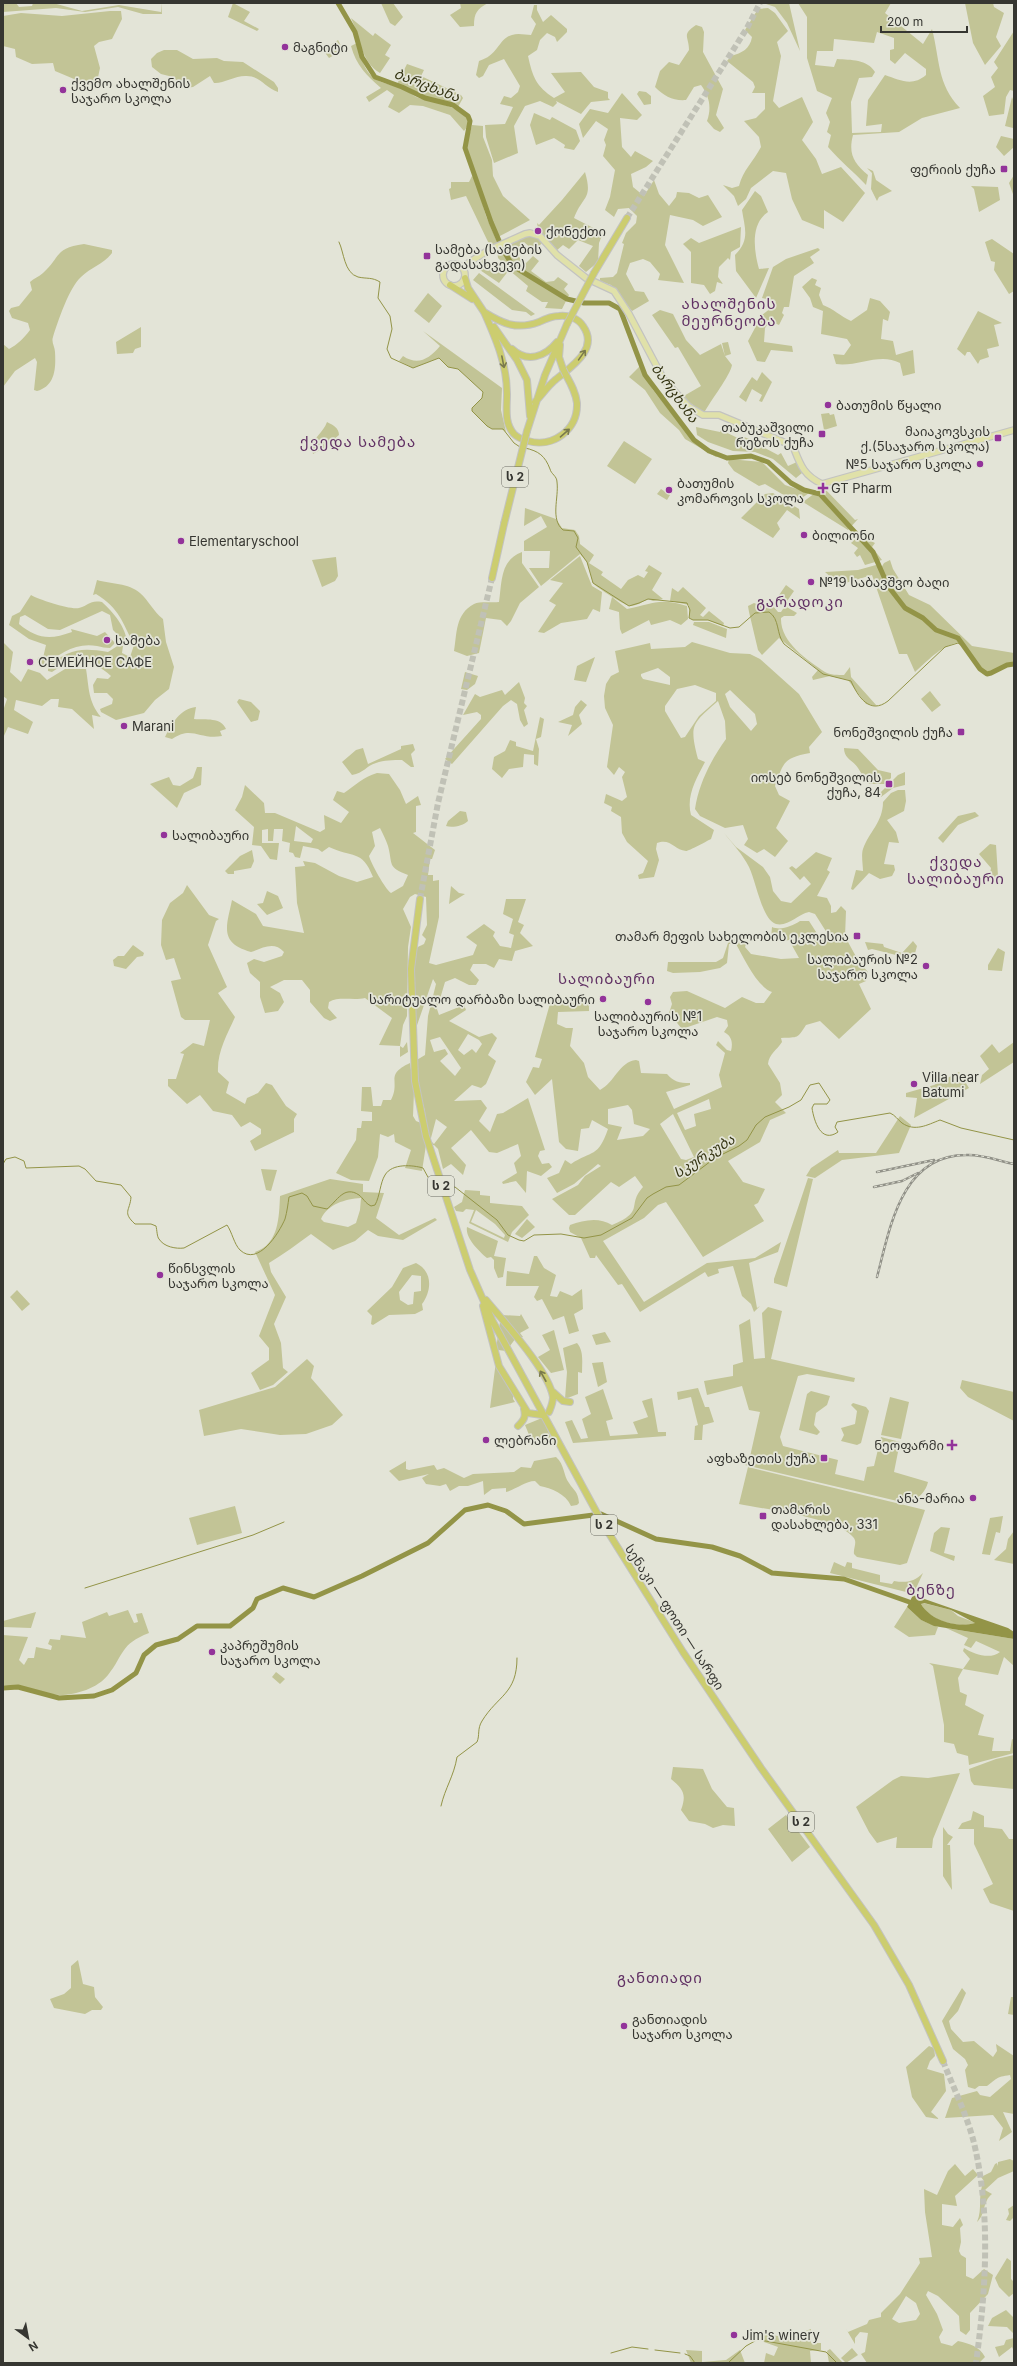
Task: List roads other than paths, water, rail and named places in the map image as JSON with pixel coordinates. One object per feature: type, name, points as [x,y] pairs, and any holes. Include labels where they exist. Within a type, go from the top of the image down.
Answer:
[{"type":"highway","name":"ს 2","points":[[492,578],[530,416],[535,402],[561,336],[594,273],[627,218]]},
{"type":"highway","points":[[465,277],[468,288],[504,341],[527,380],[530,416]]},
{"type":"highway","points":[[450,285],[477,302]]},
{"type":"highway","points":[[484,312],[502,355],[505,374],[508,422],[515,435],[528,441],[545,443],[554,441],[570,428],[575,416],[577,403],[574,389],[565,372],[559,350],[566,327]]},
{"type":"highway","points":[[484,312],[502,323],[519,326],[558,316],[568,316],[577,320],[585,329],[588,345],[585,352],[552,382],[535,402]]},
{"type":"highway","points":[[504,341],[522,356],[537,357],[546,353],[561,336]]},
{"type":"highway","name":"სენაკი — ფოთი — სარფი","points":[[420,899],[411,969],[411,1006],[415,1081],[426,1136],[470,1270],[492,1320],[604,1524],[683,1652],[761,1768],[841,1877],[874,1925],[909,1985],[935,2041],[942,2061]]},
{"type":"highway","points":[[480,1291],[538,1367],[556,1397],[570,1402]]},
{"type":"highway","points":[[480,1291],[499,1366],[528,1413],[542,1415]]},
{"type":"highway","points":[[549,1412],[553,1398],[550,1388]]},
{"type":"highway","points":[[518,1426],[525,1415],[523,1407]]},
{"type":"main road","points":[[462,267],[487,251],[525,234],[535,233],[544,238],[557,255],[586,278],[614,291],[672,390],[696,412],[719,416],[793,446],[801,469],[807,476],[822,484],[1014,430]]},
{"type":"main road","points":[[462,267],[453,264],[446,269],[444,279],[450,285],[459,285],[472,265],[487,251]]},
{"type":"main road","points":[[462,267],[465,277]]},
{"type":"waterway","name":"ბარცხანა","points":[[338,3],[355,32],[362,57],[375,77],[402,87],[425,98],[453,105],[468,116],[470,121],[465,148],[491,222],[503,250],[513,266],[567,299],[584,303],[609,303],[620,309],[645,375],[694,440],[709,451],[727,458],[751,456],[768,462],[791,483],[804,490],[820,494],[873,552],[888,586],[905,608],[923,618],[936,630],[958,638],[980,669],[987,674],[1007,665],[1014,664]]},
{"type":"waterway","points":[[339,242],[347,267],[353,275],[374,279],[380,282],[378,298],[390,316],[392,329],[387,349],[391,358],[413,368],[439,358],[448,367],[458,369],[483,392],[482,398],[472,408],[472,411],[492,429],[503,429],[514,443],[520,447]]},
{"type":"waterway","points":[[525,448],[544,457],[556,478],[557,520],[563,530],[574,531],[578,538],[576,547],[587,562],[593,583],[629,606],[648,599],[687,603],[690,610],[689,618],[693,620],[708,620],[730,628],[739,627],[755,613],[769,612],[775,619],[784,644],[823,674],[851,681],[861,698],[870,705],[876,706],[882,705],[888,701],[945,647],[958,643],[966,648]]},
{"type":"waterway","name":"სკურკუბა","points":[[447,1188],[455,1187],[497,1220],[508,1235],[519,1240],[524,1241],[534,1235],[561,1234],[584,1238],[601,1235],[632,1218],[647,1198],[653,1194],[666,1187],[679,1185],[715,1158],[739,1146],[747,1140],[756,1125],[765,1117],[789,1107],[801,1100],[810,1085],[819,1083],[830,1100],[827,1104],[814,1104],[812,1108],[819,1129],[827,1135],[832,1135],[838,1132],[835,1127],[837,1122],[890,1113],[907,1126],[921,1127],[940,1120],[961,1128],[1014,1140]]},
{"type":"waterway","name":"სკურკუბა","points":[[3,1164],[6,1159],[15,1157],[24,1161],[26,1168],[79,1166],[85,1169],[96,1181],[121,1185],[131,1197],[128,1211],[131,1220],[135,1224],[151,1224],[156,1226],[158,1238],[167,1246],[184,1248],[227,1225],[240,1250],[247,1254],[254,1254],[261,1251],[273,1239],[285,1219],[289,1197],[302,1193],[307,1196],[313,1206],[327,1209],[341,1195],[354,1192],[371,1206],[375,1205],[385,1175],[392,1168],[403,1166],[423,1168],[435,1190],[442,1190]]},
{"type":"waterway","points":[[3,1688],[18,1687],[59,1698],[94,1696],[112,1690],[136,1673],[144,1655],[156,1645],[178,1639],[197,1626],[230,1626],[253,1608],[257,1599],[283,1588],[314,1597],[362,1576],[428,1543],[465,1510],[488,1505],[506,1511],[524,1524],[601,1514],[656,1539],[712,1547],[740,1556],[772,1573],[844,1579],[915,1604]]},
{"type":"waterway","points":[[85,1588],[253,1535],[284,1522]]},
{"type":"waterway","points":[[441,1806],[457,1757],[477,1742],[482,1721],[488,1712],[506,1693],[514,1679],[517,1658]]},
{"type":"waterway","points":[[760,2340],[826,2352],[837,2363]]},
{"type":"waterway","points":[[728,2363],[746,2346],[755,2341]]},
{"type":"waterway","points":[[611,2353],[632,2347],[648,2349]]},
{"type":"waterway","points":[[655,2350],[680,2353]]},
{"type":"waterway","points":[[685,2354],[690,2356],[695,2363]]},
{"type":"tunnel","points":[[627,218],[747,28],[760,3]]},
{"type":"tunnel","points":[[420,899],[438,803],[492,578]]},
{"type":"tunnel","points":[[943,2061],[964,2112],[974,2143],[983,2197],[985,2225],[984,2280],[976,2363]]},
{"type":"railway","points":[[877,1277],[887,1237],[902,1198],[913,1181],[926,1167],[944,1158],[966,1155],[984,1157],[1014,1164]]},
{"type":"railway","points":[[877,1172],[934,1160]]},
{"type":"railway","points":[[874,1187],[902,1181],[918,1173]]},
{"type":"place","name":"მაგნიტი","points":[[285,47]]},
{"type":"place","name":"ქვემო ახალშენის საჯარო სკოლა","points":[[63,90]]},
{"type":"place","name":"ფერიის ქუჩა","points":[[1004,169]]},
{"type":"place","name":"ქონექთი","points":[[538,231]]},
{"type":"place","name":"სამება (სამების გადასახვევი)","points":[[427,256]]},
{"type":"place","name":"ბათუმის წყალი","points":[[828,405]]},
{"type":"place","name":"თაბუკაშვილი რეზოს ქუჩა","points":[[822,434]]},
{"type":"place","name":"მაიაკოვსკის ქ.(5საჯარო სკოლა)","points":[[998,438]]},
{"type":"place","name":"№5 საჯარო სკოლა","points":[[980,464]]},
{"type":"place","name":"GT Pharm","points":[[823,488]]},
{"type":"place","name":"ბათუმის კომაროვის სკოლა","points":[[669,490]]},
{"type":"place","name":"ბილიონი","points":[[804,535]]},
{"type":"place","name":"Elementaryschool","points":[[181,541]]},
{"type":"place","name":"№19 საბავშვო ბაღი","points":[[811,582]]},
{"type":"place","name":"სამება","points":[[107,640]]},
{"type":"place","name":"СЕМЕЙНОЕ САФЕ","points":[[30,662]]},
{"type":"place","name":"Marani","points":[[124,726]]},
{"type":"place","name":"ნონეშვილის ქუჩა","points":[[961,732]]},
{"type":"place","name":"იოსებ ნონეშვილის ქუჩა, 84","points":[[889,784]]},
{"type":"place","name":"სალიბაური","points":[[164,835]]},
{"type":"place","name":"თამარ მეფის სახელობის ეკლესია","points":[[857,936]]},
{"type":"place","name":"სალიბაურის №2 საჯარო სკოლა","points":[[926,966]]},
{"type":"place","name":"სარიტუალო დარბაზი სალიბაური","points":[[603,999]]},
{"type":"place","name":"სალიბაურის №1 საჯარო სკოლა","points":[[648,1002]]},
{"type":"place","name":"Villa near Batumi","points":[[914,1084]]},
{"type":"place","name":"წინსვლის საჯარო სკოლა","points":[[160,1275]]},
{"type":"place","name":"ლებრანი","points":[[486,1440]]},
{"type":"place","name":"ნეოფარმი","points":[[952,1445]]},
{"type":"place","name":"აფხაზეთის ქუჩა","points":[[824,1458]]},
{"type":"place","name":"ანა-მარია","points":[[973,1498]]},
{"type":"place","name":"თამარის დასახლება, 331","points":[[763,1516]]},
{"type":"place","name":"კაპრეშუმის საჯარო სკოლა","points":[[212,1652]]},
{"type":"place","name":"განთიადის საჯარო სკოლა","points":[[624,2026]]},
{"type":"place","name":"Jim's winery","points":[[734,2335]]},
{"type":"district","name":"ახალშენის მეურნეობა","points":[[729,312]]},
{"type":"district","name":"ქვედა სამება","points":[[358,442]]},
{"type":"district","name":"გარადოკი","points":[[800,602]]},
{"type":"district","name":"ქვედა სალიბაური","points":[[956,870]]},
{"type":"district","name":"სალიბაური","points":[[607,979]]},
{"type":"district","name":"ბენზე","points":[[931,1590]]},
{"type":"district","name":"განთიადი","points":[[660,1978]]}]
